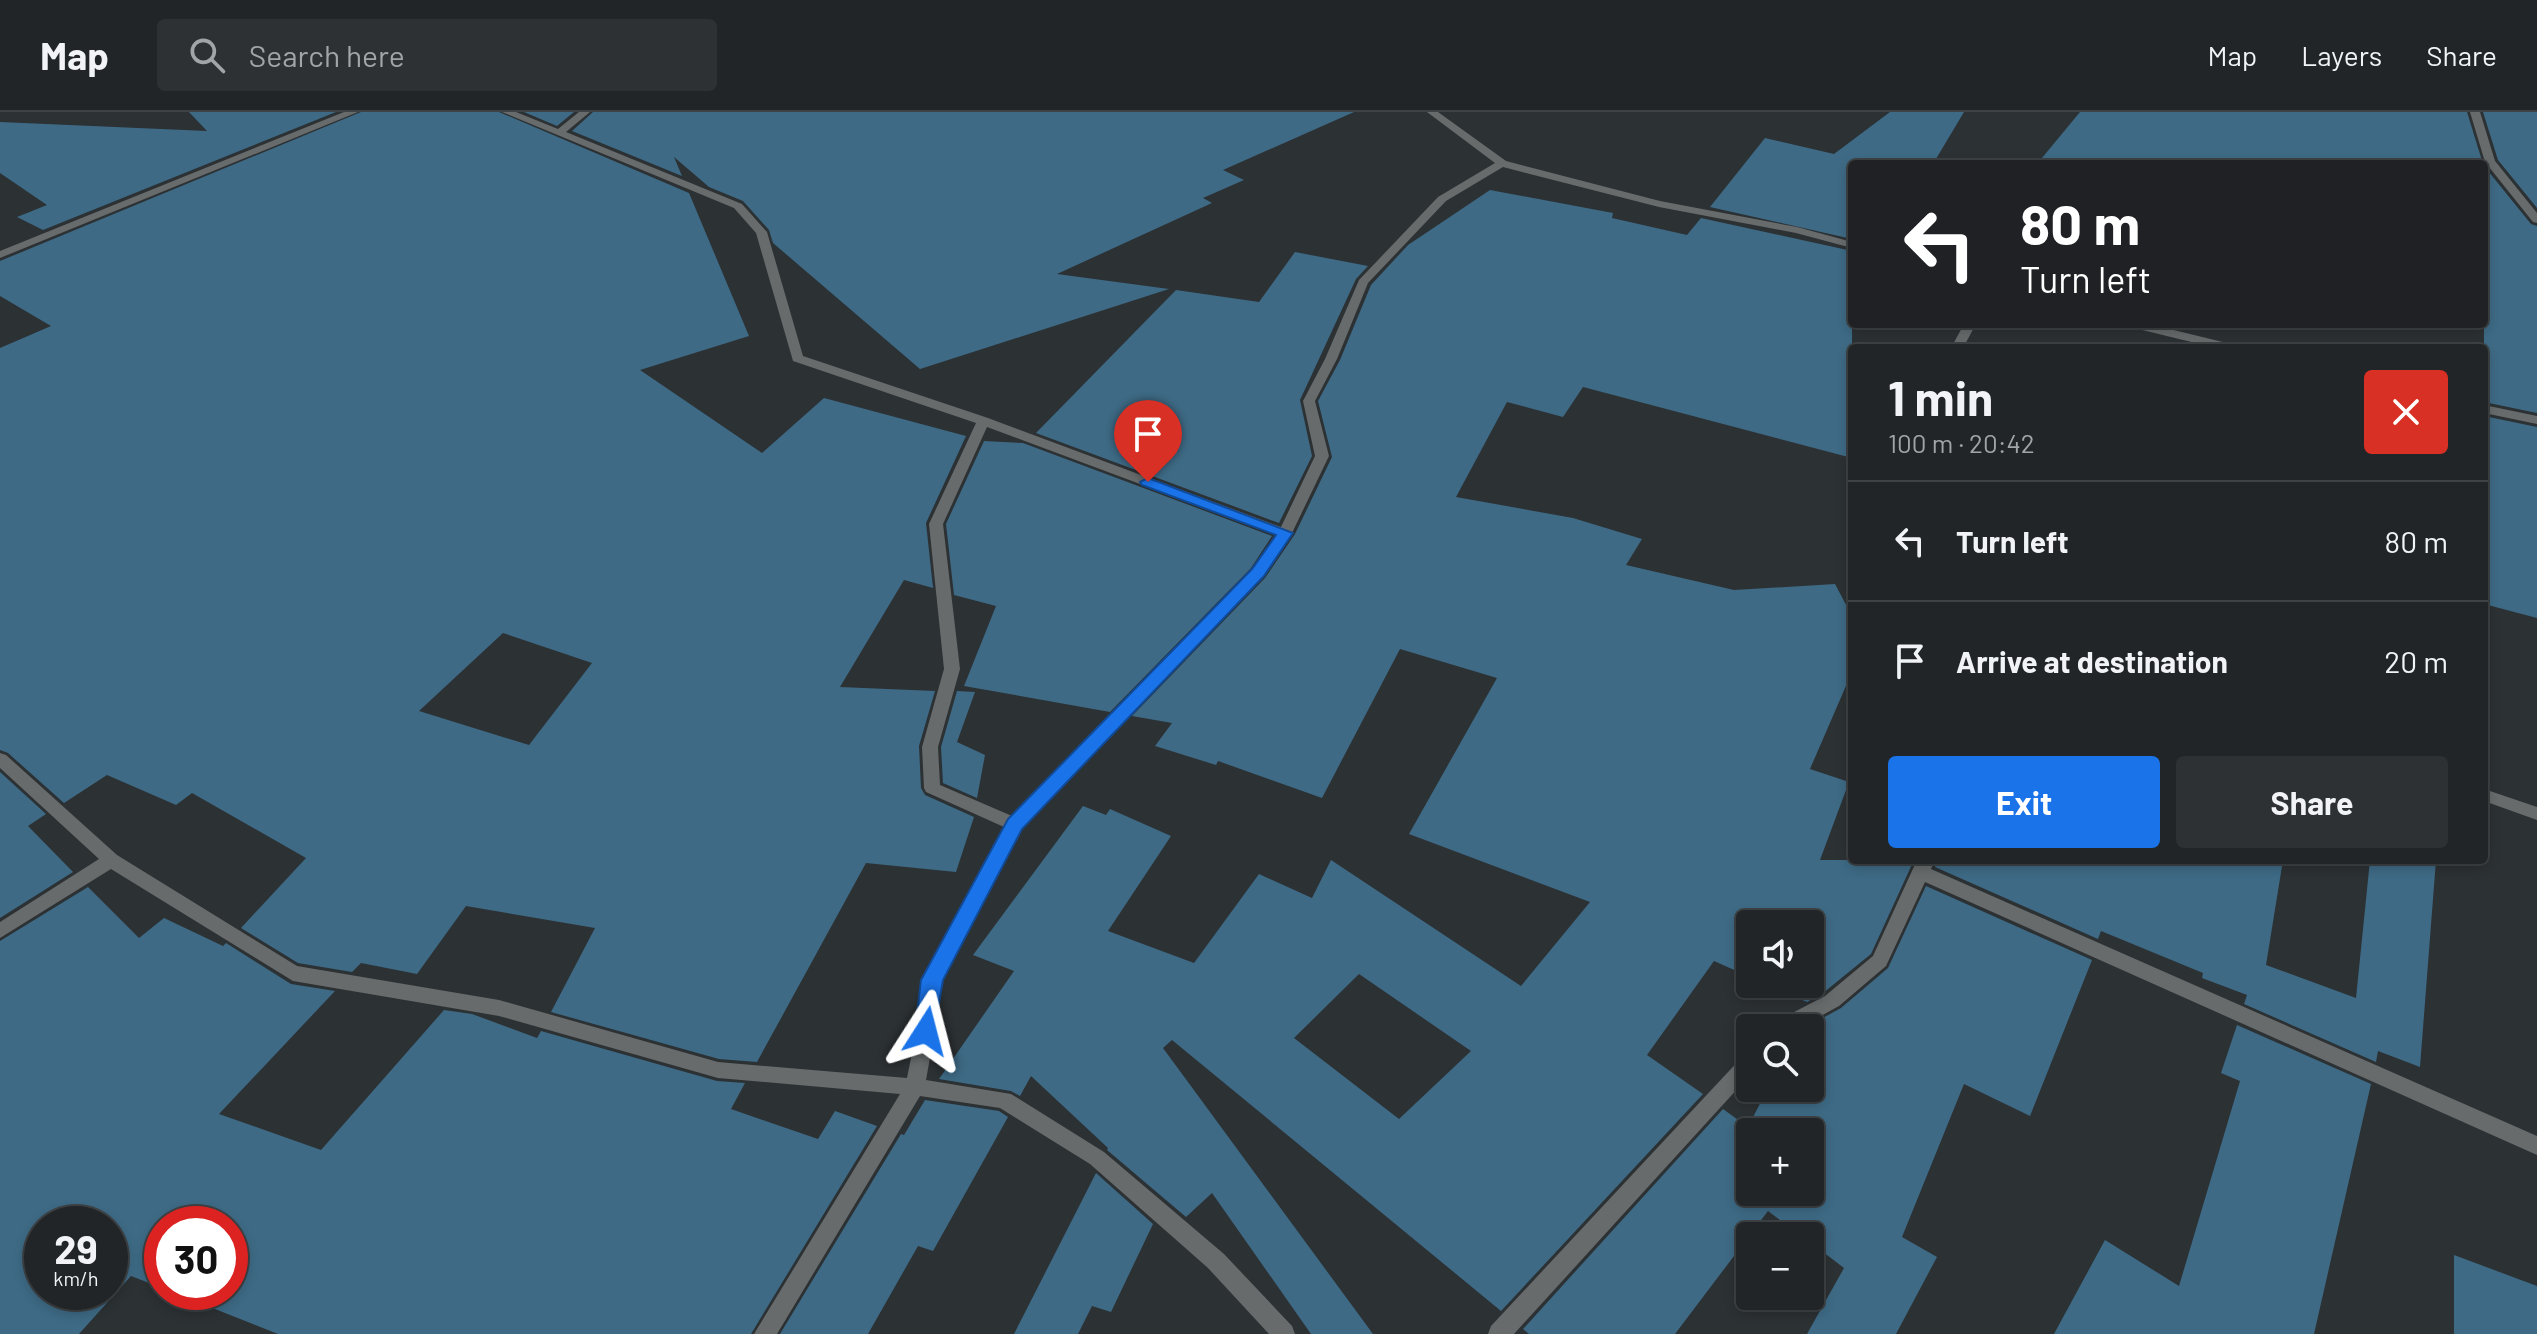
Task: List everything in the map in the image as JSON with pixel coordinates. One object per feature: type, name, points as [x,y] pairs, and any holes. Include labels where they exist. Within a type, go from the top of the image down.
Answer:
[{"type":"street","points":[[0,255],[353,112]]},
{"type":"street","points":[[507,112],[738,206],[761,232],[797,358],[983,421],[1285,533]]},
{"type":"street","points":[[559,133],[585,112]]},
{"type":"street","points":[[1432,112],[1502,163],[1659,204],[1797,230],[1848,244]]},
{"type":"street","points":[[2475,112],[2490,162],[2537,220]]},
{"type":"street","points":[[765,1334],[915,1087],[931,1003],[932,980],[1014,824],[1258,573],[1285,533],[1322,456],[1309,401],[1331,359],[1363,282],[1442,199],[1502,163]]},
{"type":"street","points":[[2150,328],[2215,344]]},
{"type":"street","points":[[2488,410],[2537,420]]},
{"type":"street","points":[[983,421],[936,524],[952,669],[930,747],[932,788],[1014,824]]},
{"type":"street","points":[[0,759],[111,860],[293,973],[499,1008],[718,1070],[915,1087],[1004,1100],[1097,1158],[1216,1261],[1284,1334]]},
{"type":"street","points":[[2488,796],[2537,814]]},
{"type":"street","points":[[0,931],[111,860]]},
{"type":"street","points":[[1808,1014],[1832,1001],[1880,961],[1924,866],[2537,1146]]},
{"type":"street","points":[[1499,1334],[1736,1077]]},
{"type":"building","points":[[189,112],[336,112],[43,230],[17,217],[47,205],[0,173],[0,122],[207,131]]},
{"type":"building","points":[[361,112],[499,112],[689,193],[749,336],[640,370],[762,453],[824,398],[966,436],[926,523],[933,588],[904,580],[840,687],[935,691],[919,746],[921,788],[925,795],[974,817],[956,872],[866,863],[757,1062],[719,1059],[551,1012],[595,928],[466,906],[417,974],[361,963],[352,972],[298,963],[241,928],[306,858],[192,793],[176,805],[107,775],[64,803],[8,753],[0,750],[0,348],[51,326],[0,296],[0,261]],"holes":[[[503,633],[592,663],[529,745],[419,711]]]},
{"type":"building","points":[[524,112],[574,112],[557,126]]},
{"type":"building","points":[[593,112],[1354,112],[1223,170],[1244,180],[1203,198],[1212,203],[1057,274],[1169,289],[920,369],[773,243],[769,230],[743,201],[709,187],[674,157],[682,176],[572,131]]},
{"type":"building","points":[[1890,112],[1964,112],[1935,160],[1848,160],[1848,238],[1710,207],[1765,138],[1834,154]]},
{"type":"building","points":[[2080,112],[2467,112],[2482,160],[2040,160]]},
{"type":"building","points":[[2483,112],[2537,112],[2537,208],[2498,160]]},
{"type":"building","points":[[2488,171],[2531,224],[2537,226],[2537,413],[2488,403],[2488,344],[2484,344],[2484,328],[2488,328]]},
{"type":"building","points":[[1490,190],[1613,213],[1612,218],[1687,235],[1701,218],[1848,250],[1848,328],[1852,328],[1852,344],[1848,344],[1848,457],[1583,387],[1563,417],[1507,402],[1456,497],[1573,518],[1642,539],[1626,565],[1734,590],[1835,584],[1848,608],[1848,681],[1810,769],[1848,782],[1848,785],[1820,860],[1848,860],[1848,864],[1912,864],[1871,954],[1824,992],[1824,910],[1736,910],[1736,971],[1714,961],[1647,1055],[1703,1094],[1501,1311],[1172,1040],[1163,1048],[1373,1334],[1311,1334],[1212,1193],[1186,1217],[1107,1150],[1031,1076],[1020,1096],[1011,1091],[939,1079],[1014,971],[973,955],[1083,806],[1106,815],[1110,809],[1171,836],[1108,931],[1194,963],[1259,874],[1312,898],[1331,860],[1521,986],[1590,902],[1409,834],[1497,678],[1400,649],[1322,798],[1218,761],[1216,765],[1155,746],[1172,723],[1132,716],[1265,578],[1295,534],[1332,457],[1318,401],[1340,360],[1371,285],[1408,245]],"holes":[[[1359,974],[1471,1051],[1399,1119],[1294,1038]]]},
{"type":"building","points":[[1295,252],[1368,266],[1356,279],[1300,400],[1312,456],[1279,523],[1036,433],[1176,290],[1259,302]]},
{"type":"building","points":[[2488,417],[2537,427],[2537,618],[2488,605]]},
{"type":"building","points":[[984,441],[1023,443],[1272,536],[1251,568],[1110,712],[964,686],[996,606],[954,595],[946,524]]},
{"type":"building","points":[[957,691],[975,692],[957,742],[985,755],[977,798],[943,783],[941,747]]},
{"type":"building","points":[[0,772],[46,814],[28,826],[73,872],[0,918]]},
{"type":"building","points":[[1936,864],[2282,864],[2266,965],[2356,998],[2370,864],[2436,864],[2420,1067],[2378,1051],[2376,1062],[2244,1004],[2247,995],[2202,978],[2203,973],[2101,931],[2098,939],[1935,867]]},
{"type":"building","points":[[1926,886],[2092,960],[2030,1116],[1964,1084],[1902,1237],[1937,1257],[1896,1334],[1807,1334],[1820,1310],[1824,1310],[1824,1304],[1844,1268],[1824,1253],[1824,1222],[1783,1222],[1768,1211],[1760,1222],[1736,1222],[1736,1253],[1675,1334],[1529,1334],[1523,1329],[1723,1109],[1736,1118],[1736,1206],[1824,1206],[1824,1118],[1753,1118],[1761,1102],[1824,1102],[1824,1017],[1841,1008],[1888,968]]},
{"type":"building","points":[[88,887],[139,938],[164,918],[223,946],[226,943],[291,984],[335,991],[219,1114],[321,1150],[444,1010],[472,1014],[537,1038],[541,1031],[717,1081],[745,1083],[731,1109],[818,1139],[835,1111],[877,1126],[751,1334],[278,1334],[217,1310],[248,1310],[248,1206],[144,1206],[144,1281],[131,1276],[128,1279],[128,1206],[24,1206],[24,1310],[101,1310],[79,1334],[0,1334],[0,941]]},
{"type":"building","points":[[2237,1025],[2371,1084],[2314,1334],[2054,1334],[2105,1240],[2179,1286],[2240,1081],[2221,1073]]},
{"type":"building","points":[[925,1100],[999,1111],[1008,1117],[933,1251],[918,1246],[868,1334],[780,1334],[901,1134],[904,1135]]},
{"type":"building","points":[[1096,1173],[1153,1224],[1111,1312],[1092,1306],[1078,1334],[1014,1334]]},
{"type":"building","points":[[2454,1255],[2537,1286],[2537,1334],[2454,1334]]},
{"type":"route","points":[[926,1031],[932,980],[1014,824],[1258,573],[1285,533],[1148,482]]}]
